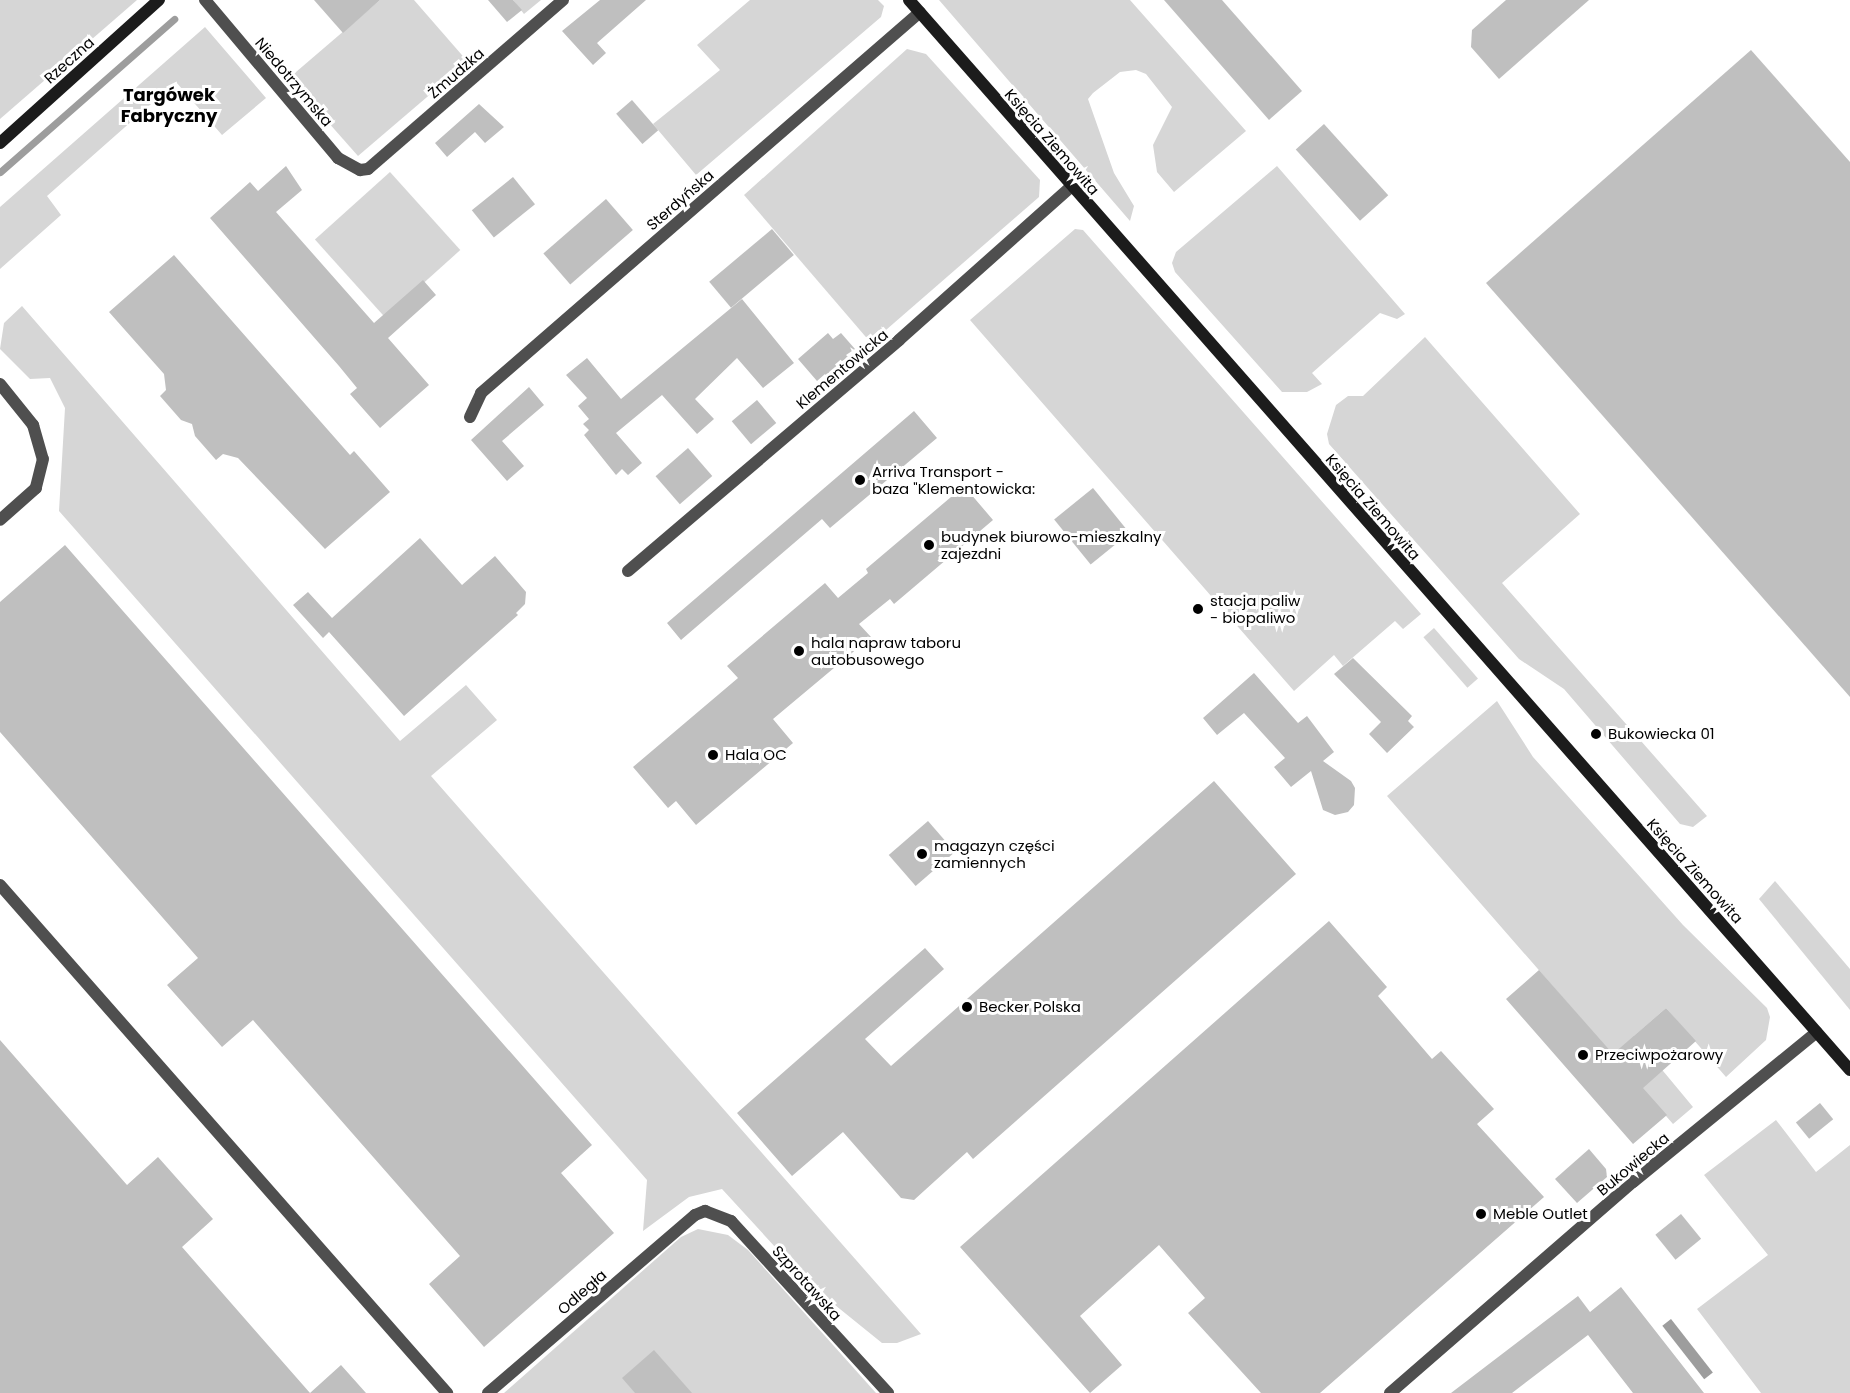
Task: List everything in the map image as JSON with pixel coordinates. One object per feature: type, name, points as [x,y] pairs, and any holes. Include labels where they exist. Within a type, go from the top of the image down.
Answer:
[{"type":"street","name":"Rzeczna","points":[[0,143],[159,0]]},
{"type":"street","name":"Niedotrzymska","points":[[205,0],[338,158],[353,169],[368,169]]},
{"type":"street","name":"Żmudzka","points":[[368,169],[563,0]]},
{"type":"street","name":"Księcia Ziemowita","points":[[909,0],[1071,187],[1850,1070]]},
{"type":"street","name":"Sterdyńska","points":[[470,417],[481,393],[920,12]]},
{"type":"street","name":"Klementowicka","points":[[628,571],[1071,187]]},
{"type":"street","points":[[0,384],[33,425],[43,459],[36,488],[0,520]]},
{"type":"street","points":[[0,885],[447,1393]]},
{"type":"street","name":"Bukowiecka","points":[[1390,1393],[1633,1182],[1817,1032]]},
{"type":"street","name":"Szprotawska","points":[[695,1215],[714,1212],[731,1221],[888,1393]]},
{"type":"street","name":"Odległa","points":[[488,1393],[695,1215]]},
{"type":"shaded area","points":[[0,0],[137,0],[0,119]]},
{"type":"shaded area","points":[[380,0],[414,0],[468,62],[358,156],[289,78]]},
{"type":"shaded area","points":[[513,0],[541,0],[524,14]]},
{"type":"shaded area","points":[[750,0],[878,0],[884,6],[881,17],[696,175],[653,124],[720,70],[697,45]]},
{"type":"shaded area","points":[[939,0],[1130,0],[1246,131],[1174,192],[1157,172],[1153,145],[1172,107],[1146,74],[1136,70],[1120,72],[1088,99],[1114,173],[1134,206],[1130,221]]},
{"type":"shaded area","points":[[205,27],[266,98],[222,135],[176,82],[47,196],[61,215],[0,269],[0,207]]},
{"type":"shaded area","points":[[907,49],[926,54],[1040,180],[1039,197],[871,343],[744,195]]},
{"type":"shaded area","points":[[1277,166],[1405,314],[1397,319],[1380,313],[1312,373],[1322,384],[1307,392],[1282,392],[1175,272],[1172,263],[1176,252]]},
{"type":"shaded area","points":[[390,172],[460,250],[385,318],[315,240]]},
{"type":"shaded area","points":[[1075,229],[1083,230],[1421,614],[1403,629],[1395,621],[1343,666],[1334,655],[1294,691],[970,320]]},
{"type":"shaded area","points":[[22,306],[400,741],[466,685],[497,720],[431,776],[921,1334],[897,1343],[882,1343],[809,1284],[722,1189],[689,1197],[643,1231],[647,1180],[59,511],[65,408],[50,378],[30,379],[0,349],[4,323]]},
{"type":"shaded area","points":[[1425,337],[1580,514],[1502,583],[1707,816],[1693,827],[1680,824],[1564,689],[1519,659],[1329,444],[1327,434],[1336,405],[1348,396],[1363,396]]},
{"type":"shaded area","points":[[1434,628],[1478,679],[1467,688],[1423,637]]},
{"type":"shaded area","points":[[1497,701],[1533,757],[1683,925],[1767,1008],[1770,1017],[1766,1040],[1726,1077],[1666,1008],[1634,1036],[1693,1107],[1673,1124],[1387,796]]},
{"type":"shaded area","points":[[1775,881],[1850,969],[1850,1010],[1759,899]]},
{"type":"shaded area","points":[[1776,1120],[1816,1172],[1850,1145],[1850,1393],[1761,1393],[1697,1309],[1768,1255],[1704,1175]]},
{"type":"shaded area","points":[[698,1229],[728,1235],[748,1250],[876,1393],[504,1393],[681,1237]]},
{"type":"shaded area","points":[[1671,1319],[1713,1373],[1704,1379],[1662,1326]]},
{"type":"building","points":[[314,0],[380,0],[343,33]]},
{"type":"building","points":[[488,0],[513,0],[522,10],[507,22]]},
{"type":"building","points":[[600,0],[646,0],[597,43],[606,53],[593,65],[562,31]]},
{"type":"building","points":[[1164,0],[1222,0],[1302,91],[1269,120]]},
{"type":"building","points":[[1506,0],[1589,0],[1499,79],[1471,47],[1472,30]]},
{"type":"building","points":[[1751,50],[1850,162],[1850,697],[1486,283]]},
{"type":"building","points":[[632,100],[658,130],[642,144],[616,114]]},
{"type":"building","points":[[479,104],[504,127],[485,143],[475,132],[447,157],[435,143]]},
{"type":"building","points":[[1324,124],[1388,195],[1360,221],[1296,149]]},
{"type":"building","points":[[286,166],[302,190],[276,212],[374,323],[423,280],[436,295],[388,338],[429,385],[380,428],[350,394],[357,388],[210,218],[250,182],[258,191]]},
{"type":"building","points":[[513,177],[535,204],[494,238],[472,210]]},
{"type":"building","points":[[606,199],[633,230],[570,284],[543,253]]},
{"type":"building","points":[[772,229],[794,255],[731,308],[709,282]]},
{"type":"building","points":[[174,255],[350,455],[354,451],[390,492],[325,549],[238,458],[223,454],[216,460],[195,436],[192,424],[181,420],[160,396],[166,390],[164,374],[109,312]]},
{"type":"building","points":[[742,299],[794,363],[763,388],[737,358],[695,399],[714,419],[697,434],[662,395],[616,433],[642,463],[628,475],[622,469],[616,475],[584,435],[589,430],[583,424],[589,419],[578,406],[587,398],[566,375],[587,358],[621,399]]},
{"type":"building","points":[[828,333],[833,339],[841,333],[855,349],[846,355],[850,359],[828,378],[825,374],[817,381],[798,359]]},
{"type":"building","points":[[529,387],[544,405],[502,441],[524,466],[507,481],[471,440]]},
{"type":"building","points":[[757,400],[776,423],[751,444],[732,421]]},
{"type":"building","points":[[914,411],[937,438],[830,528],[822,519],[681,640],[667,623]]},
{"type":"building","points":[[688,448],[712,476],[680,504],[656,476]]},
{"type":"building","points":[[964,486],[993,520],[894,604],[890,599],[859,624],[871,637],[773,719],[793,743],[696,825],[676,801],[668,808],[633,767],[738,678],[727,666],[825,583],[838,598],[868,573],[866,569]]},
{"type":"building","points":[[1093,488],[1130,533],[1091,565],[1054,519]]},
{"type":"building","points":[[420,538],[462,585],[495,556],[526,592],[525,604],[516,613],[518,615],[404,716],[329,632],[323,638],[293,605],[308,592],[332,618]]},
{"type":"building","points":[[65,545],[592,1145],[561,1173],[614,1233],[484,1347],[429,1284],[460,1256],[253,1020],[222,1047],[167,985],[198,958],[0,732],[0,602]]},
{"type":"building","points":[[1353,658],[1412,716],[1408,721],[1414,727],[1387,753],[1369,734],[1381,722],[1334,674]]},
{"type":"building","points":[[1254,673],[1298,723],[1307,716],[1334,752],[1323,761],[1351,781],[1355,788],[1354,805],[1348,812],[1335,815],[1323,810],[1311,771],[1291,787],[1274,767],[1285,758],[1244,713],[1217,735],[1203,718]]},
{"type":"building","points":[[1214,781],[1296,874],[973,1159],[967,1152],[914,1200],[901,1198],[843,1132],[792,1176],[737,1113],[925,948],[944,969],[865,1039],[891,1066]]},
{"type":"building","name":"magazyn części zamiennych","points":[[928,821],[955,852],[916,886],[889,855]]},
{"type":"building","points":[[1329,921],[1387,987],[1378,996],[1432,1059],[1441,1051],[1494,1109],[1477,1124],[1544,1197],[1320,1393],[1261,1393],[1188,1313],[1205,1298],[1159,1245],[1080,1316],[1122,1365],[1090,1393],[960,1247]]},
{"type":"building","points":[[1539,970],[1613,1054],[1666,1008],[1696,1041],[1643,1088],[1667,1115],[1633,1144],[1506,999]]},
{"type":"building","points":[[0,1040],[127,1185],[158,1157],[213,1219],[182,1247],[310,1393],[0,1393]]},
{"type":"building","points":[[1820,1103],[1833,1119],[1809,1139],[1796,1123]]},
{"type":"building","points":[[1589,1149],[1606,1169],[1607,1177],[1577,1203],[1555,1179]]},
{"type":"building","points":[[1681,1214],[1701,1239],[1675,1260],[1655,1235]]},
{"type":"building","points":[[1621,1287],[1704,1393],[1633,1393],[1588,1335],[1512,1393],[1451,1393],[1578,1296],[1590,1312]]},
{"type":"building","points":[[654,1350],[692,1393],[635,1393],[622,1378]]},
{"type":"building","points":[[341,1365],[366,1393],[310,1393]]},
{"type":"waterway","points":[[0,172],[174,19]]},
{"type":"place","name":"Arriva Transport - baza \"Klementowicka:","points":[[860,480]]},
{"type":"place","name":"budynek biurowo-mieszkalny zajezdni","points":[[929,545]]},
{"type":"place","name":"stacja paliw - biopaliwo","points":[[1198,609]]},
{"type":"place","name":"hala napraw taboru autobusowego","points":[[799,651]]},
{"type":"place","name":"Bukowiecka 01","points":[[1596,734]]},
{"type":"place","name":"Hala OC","points":[[713,755]]},
{"type":"place","name":"magazyn części zamiennych","points":[[922,854]]},
{"type":"place","name":"Becker Polska","points":[[967,1007]]},
{"type":"place","name":"Przeciwpożarowy","points":[[1583,1055]]},
{"type":"place","name":"Meble Outlet","points":[[1481,1214]]},
{"type":"district","name":"Targówek Fabryczny","points":[[169,106]]}]
